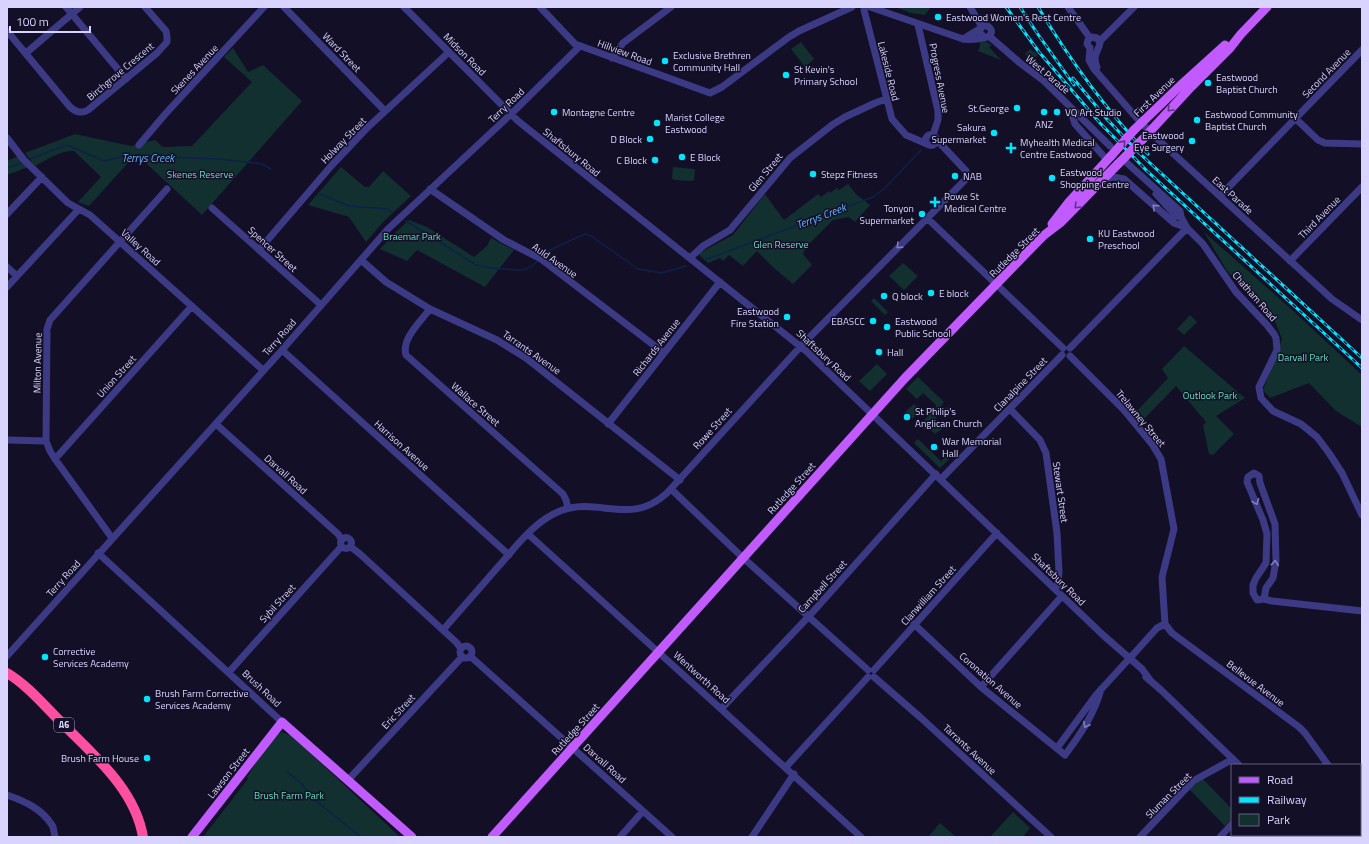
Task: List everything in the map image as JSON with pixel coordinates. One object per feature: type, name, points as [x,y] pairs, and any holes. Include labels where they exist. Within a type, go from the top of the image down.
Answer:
[{"type":"highway","name":"A6","points":[[7,673],[25,685],[110,772],[126,794],[142,831],[143,837]]},
{"type":"main road","name":"First Avenue","points":[[1122,164],[1190,87],[1230,48],[1241,34],[1267,7]]},
{"type":"main road","name":"First Avenue","points":[[1043,236],[1070,202],[1134,130],[1192,75],[1241,34]]},
{"type":"main road","points":[[1109,158],[1111,164],[1122,164]]},
{"type":"main road","name":"Rutledge Street","points":[[492,837],[905,378],[1043,236],[1060,223],[1104,179],[1122,164]]},
{"type":"main road","name":"Brush Road","points":[[282,722],[412,837]]},
{"type":"main road","name":"Lawson Street","points":[[192,837],[282,722]]},
{"type":"street","points":[[66,7],[126,79]]},
{"type":"street","points":[[26,54],[80,7]]},
{"type":"street","name":"Birchgrove Crescent","points":[[7,31],[70,107],[75,112],[83,113],[157,53],[167,42],[168,37],[166,32],[145,7]]},
{"type":"street","name":"Skenes Avenue","points":[[139,145],[167,112],[264,7]]},
{"type":"street","name":"Ward Street","points":[[284,7],[385,111]]},
{"type":"street","name":"Midson Road","points":[[404,7],[511,114]]},
{"type":"street","name":"Hillview Road","points":[[540,7],[575,44],[704,91],[712,92],[722,88],[789,37],[808,26],[852,7]]},
{"type":"street","points":[[612,58],[623,43],[671,7]]},
{"type":"street","points":[[963,40],[981,27],[970,7]]},
{"type":"street","points":[[1068,7],[1090,38]]},
{"type":"street","points":[[1090,38],[1087,42],[1090,48],[1094,50],[1134,7]]},
{"type":"street","points":[[865,8],[963,40],[986,36]]},
{"type":"street","name":"Lakeside Road","points":[[865,8],[886,100],[892,119],[906,136],[931,140],[958,163],[967,175]]},
{"type":"street","name":"Progress Avenue","points":[[918,25],[938,111],[938,120],[931,140]]},
{"type":"street","name":"West Parade","points":[[981,27],[985,25],[990,27],[991,32],[986,36],[1044,81],[1110,146]]},
{"type":"street","points":[[1090,38],[1095,37],[1099,44]]},
{"type":"street","name":"East Parade","points":[[1099,44],[1094,58],[1100,74]]},
{"type":"street","name":"Terry Road","points":[[7,656],[98,553],[216,424],[388,229],[511,114],[580,46]]},
{"type":"street","name":"East Parade","points":[[1090,48],[1089,57],[1091,63],[1141,123],[1332,299],[1362,320]]},
{"type":"street","name":"Second Avenue","points":[[1220,196],[1362,50]]},
{"type":"street","name":"Holway Street","points":[[259,250],[332,165],[385,111],[449,52]]},
{"type":"street","name":"Glen Street","points":[[690,258],[703,246],[730,230],[790,158],[832,125],[845,117],[875,103],[886,100]]},
{"type":"street","points":[[1076,112],[1074,118],[1075,124],[1109,158]]},
{"type":"street","name":"Shaftsbury Road","points":[[511,114],[558,154],[801,346],[1103,635],[1110,644],[1128,659],[1140,673],[1150,680],[1238,764]]},
{"type":"street","points":[[1295,118],[1318,140],[1325,142],[1362,144]]},
{"type":"street","name":"Valley Road","points":[[7,138],[24,160],[68,203],[90,215],[263,370]]},
{"type":"street","points":[[1122,164],[1143,178],[1176,216],[1180,217],[1187,228]]},
{"type":"street","name":"Rowe Street","points":[[443,630],[528,534],[538,524],[547,518],[568,508],[586,506],[618,510],[637,510],[655,503],[671,490],[801,346],[965,180],[967,175]]},
{"type":"street","points":[[7,214],[42,177]]},
{"type":"street","name":"Chatham Road","points":[[1104,179],[1113,177],[1124,179],[1174,224],[1187,228],[1202,244],[1236,292],[1267,325],[1276,338],[1277,350],[1259,387],[1261,398],[1273,411],[1301,424],[1317,437],[1342,473],[1362,515]]},
{"type":"street","name":"Third Avenue","points":[[1290,261],[1362,187]]},
{"type":"street","name":"Milton Avenue","points":[[112,538],[50,452],[46,441],[47,329],[50,320],[167,189]]},
{"type":"street","name":"Auld Avenue","points":[[430,189],[504,240],[541,259],[664,353]]},
{"type":"street","name":"Spencer Street","points":[[212,208],[321,305]]},
{"type":"street","points":[[7,287],[79,209]]},
{"type":"street","name":"Trelawney Street","points":[[927,218],[1124,410],[1152,444],[1161,459],[1174,529],[1162,577],[1165,624]]},
{"type":"street","name":"Clanalpine Street","points":[[938,476],[1010,409],[1187,228]]},
{"type":"street","name":"Tarrants Avenue","points":[[361,260],[386,282],[430,309],[497,340],[526,358],[680,480]]},
{"type":"street","points":[[7,267],[17,276]]},
{"type":"street","name":"Richards Avenue","points":[[608,424],[720,282]]},
{"type":"street","name":"Union Street","points":[[55,459],[192,306]]},
{"type":"street","name":"Wallace Street","points":[[430,309],[408,339],[404,349],[406,355],[563,494],[568,508]]},
{"type":"street","name":"Harrison Avenue","points":[[282,350],[509,555]]},
{"type":"street","name":"Stewart Street","points":[[1010,409],[1040,440],[1046,453],[1057,540],[1059,593]]},
{"type":"street","name":"Darvall Road","points":[[216,424],[338,534],[341,543]]},
{"type":"street","points":[[7,440],[46,441]]},
{"type":"street","points":[[1264,599],[1266,588],[1274,578],[1276,561],[1275,524],[1260,483],[1259,476],[1254,473],[1248,477],[1247,482],[1263,520],[1267,534],[1266,563],[1253,585],[1253,593],[1257,600],[1264,599],[1362,611]]},
{"type":"street","name":"Campbell Street","points":[[721,709],[938,476]]},
{"type":"street","name":"Tarrants Avenue","points":[[671,490],[1051,837]]},
{"type":"street","name":"Clanwilliam Street","points":[[786,767],[997,533]]},
{"type":"street","name":"Wentworth Road","points":[[528,534],[794,774],[861,837]]},
{"type":"street","name":"Darvall Road","points":[[341,543],[344,538],[349,539],[352,542],[351,547],[443,630]]},
{"type":"street","name":"Sybil Street","points":[[229,672],[341,543]]},
{"type":"street","name":"Brush Road","points":[[98,553],[282,722]]},
{"type":"street","points":[[981,687],[1059,593]]},
{"type":"street","name":"Coronation Avenue","points":[[914,624],[981,687],[1057,748]]},
{"type":"street","points":[[1101,689],[1092,712],[1081,733],[1065,755],[1057,748],[1101,689],[1157,628],[1165,624]]},
{"type":"street","name":"Bellevue Avenue","points":[[1165,624],[1172,633],[1299,727],[1327,764]]},
{"type":"street","points":[[443,630],[461,648],[469,648],[471,651],[470,656],[467,658],[462,657],[460,653],[461,648]]},
{"type":"street","name":"Darvall Road","points":[[470,656],[672,837]]},
{"type":"street","name":"Eric Street","points":[[348,779],[462,657]]},
{"type":"street","name":"Sluman Street","points":[[1140,837],[1193,781],[1233,759]]},
{"type":"street","points":[[752,837],[794,774]]},
{"type":"street","points":[[7,795],[22,800],[37,808],[52,826],[55,837]]},
{"type":"street","points":[[620,837],[643,811]]},
{"type":"street","points":[[1220,837],[1231,825]]},
{"type":"green space","points":[[895,7],[931,7],[925,15],[911,13]]},
{"type":"green space","points":[[985,41],[992,45],[989,47],[1001,60],[978,51],[980,42]]},
{"type":"green space","points":[[801,42],[814,59],[805,67],[791,49]]},
{"type":"green space","name":"Skenes Reserve","points":[[233,48],[248,72],[263,65],[302,101],[202,215],[136,154],[89,206],[78,202],[101,177],[74,151],[58,154],[35,166],[25,153],[75,134],[131,146],[155,140],[163,147],[192,146],[252,82],[224,57]]},
{"type":"green space","points":[[1030,49],[1038,55],[1030,59],[1025,54]]},
{"type":"green space","points":[[18,156],[28,167],[7,175],[7,161]]},
{"type":"green space","points":[[341,167],[365,187],[369,187],[383,171],[411,196],[384,221],[366,242],[349,217],[308,205]]},
{"type":"green space","points":[[673,167],[695,169],[694,180],[674,180],[672,178]]},
{"type":"green space","name":"Glen Reserve","points":[[848,184],[856,194],[870,205],[855,222],[849,217],[833,220],[805,248],[803,254],[812,265],[793,284],[757,251],[743,266],[729,255],[723,261],[720,258],[708,263],[699,255],[701,252],[733,235],[765,194],[784,220],[818,194],[821,197],[829,191],[830,193],[837,188],[839,190]]},
{"type":"green space","name":"Braemar Park","points":[[409,220],[427,227],[474,257],[487,246],[491,238],[514,250],[485,287],[417,250],[407,261],[380,249]]},
{"type":"green space","name":"Darvall Park","points":[[1204,232],[1289,307],[1362,375],[1362,427],[1336,411],[1309,383],[1270,398],[1263,390],[1282,339],[1274,319],[1227,271]]},
{"type":"green space","points":[[903,263],[918,276],[904,290],[889,276]]},
{"type":"green space","points":[[874,298],[888,312],[885,315],[871,301]]},
{"type":"green space","points":[[1190,315],[1197,322],[1184,335],[1177,329]]},
{"type":"green space","name":"Outlook Park","points":[[1184,346],[1245,398],[1216,416],[1234,434],[1213,455],[1209,454],[1203,425],[1206,422],[1176,386],[1143,420],[1136,412],[1168,378],[1162,369]]},
{"type":"green space","points":[[877,364],[887,374],[870,391],[859,381]]},
{"type":"green space","points":[[918,377],[944,402],[941,406],[945,409],[947,407],[949,408],[942,415],[939,412],[935,416],[937,419],[934,421],[942,429],[935,434],[928,428],[925,430],[920,425],[936,407],[936,405],[923,393],[917,399],[906,389]]},
{"type":"green space","points":[[914,404],[921,410],[912,419],[908,415],[904,416],[903,414]]},
{"type":"green space","points":[[918,439],[941,461],[949,453],[952,456],[940,468],[914,443]]},
{"type":"green space","name":"Brush Farm Park","points":[[282,732],[292,736],[400,837],[203,837],[248,779],[247,777],[271,740]]},
{"type":"green space","points":[[1201,777],[1231,808],[1231,819],[1225,826],[1189,789]]},
{"type":"green space","points":[[1013,812],[1030,828],[1023,837],[990,837]]},
{"type":"green space","points":[[940,823],[956,837],[928,837]]},
{"type":"waterway","name":"Terrys Creek","points":[[30,159],[67,145],[104,161],[125,156],[219,159],[262,164],[271,169]]},
{"type":"waterway","name":"Terrys Creek","points":[[705,260],[873,197],[885,188],[921,150]]},
{"type":"waterway","name":"Terrys Creek","points":[[7,168],[21,163]]},
{"type":"waterway","name":"Terrys Creek","points":[[320,194],[349,206],[387,209],[393,213]]},
{"type":"waterway","name":"Terrys Creek","points":[[406,221],[476,265],[491,268],[524,270],[538,261]]},
{"type":"waterway","name":"Terrys Creek","points":[[542,258],[548,251],[585,234],[591,236],[638,269],[662,273],[686,266]]},
{"type":"waterway","points":[[287,772],[301,783],[311,797],[361,837]]},
{"type":"railway","points":[[1006,7],[1039,52],[1100,123],[1147,171],[1362,368]]},
{"type":"railway","points":[[1020,7],[1074,85]]},
{"type":"railway","points":[[1038,7],[1089,84],[1117,120],[1148,154]]},
{"type":"railway","points":[[1073,78],[1106,118],[1138,152],[1362,358]]},
{"type":"place","name":"Eastwood Women's Rest Centre","points":[[938,17]]},
{"type":"place","name":"Exclusive Brethren Community Hall","points":[[665,61]]},
{"type":"place","name":"St Kevin's Primary School","points":[[786,75]]},
{"type":"place","name":"Eastwood Baptist Church","points":[[1208,83]]},
{"type":"place","name":"St.George","points":[[1017,108]]},
{"type":"place","name":"Montagne Centre","points":[[554,112]]},
{"type":"place","name":"ANZ","points":[[1044,112]]},
{"type":"place","name":"VQ Art Studio","points":[[1057,112]]},
{"type":"place","name":"Eastwood Community Baptist Church","points":[[1197,120]]},
{"type":"place","name":"Marist College Eastwood","points":[[657,123]]},
{"type":"place","name":"Sakura Supermarket","points":[[994,133]]},
{"type":"place","name":"D Block","points":[[650,139]]},
{"type":"place","name":"Eastwood Eye Surgery","points":[[1192,141]]},
{"type":"place","name":"Myhealth Medical Centre Eastwood","points":[[1011,148]]},
{"type":"place","name":"E Block","points":[[682,157]]},
{"type":"place","name":"C Block","points":[[655,160]]},
{"type":"place","name":"Stepz Fitness","points":[[813,174]]},
{"type":"place","name":"NAB","points":[[955,176]]},
{"type":"place","name":"Eastwood Shopping Centre","points":[[1052,178]]},
{"type":"place","name":"Rowe St Medical Centre","points":[[935,202]]},
{"type":"place","name":"Tonyon Supermarket","points":[[922,214]]},
{"type":"place","name":"KU Eastwood Preschool","points":[[1090,239]]},
{"type":"place","name":"E block","points":[[931,293]]},
{"type":"place","name":"Q block","points":[[884,296]]},
{"type":"place","name":"Eastwood Fire Station","points":[[787,317]]},
{"type":"place","name":"EBASCC","points":[[873,321]]},
{"type":"place","name":"Eastwood Public School","points":[[887,327]]},
{"type":"place","name":"Hall","points":[[879,352]]},
{"type":"place","name":"St Philip's Anglican Church","points":[[907,417]]},
{"type":"place","name":"War Memorial Hall","points":[[934,447]]},
{"type":"place","name":"Corrective Services Academy","points":[[45,657]]},
{"type":"place","name":"Brush Farm Corrective Services Academy","points":[[147,699]]},
{"type":"place","name":"Brush Farm House","points":[[147,758]]}]
